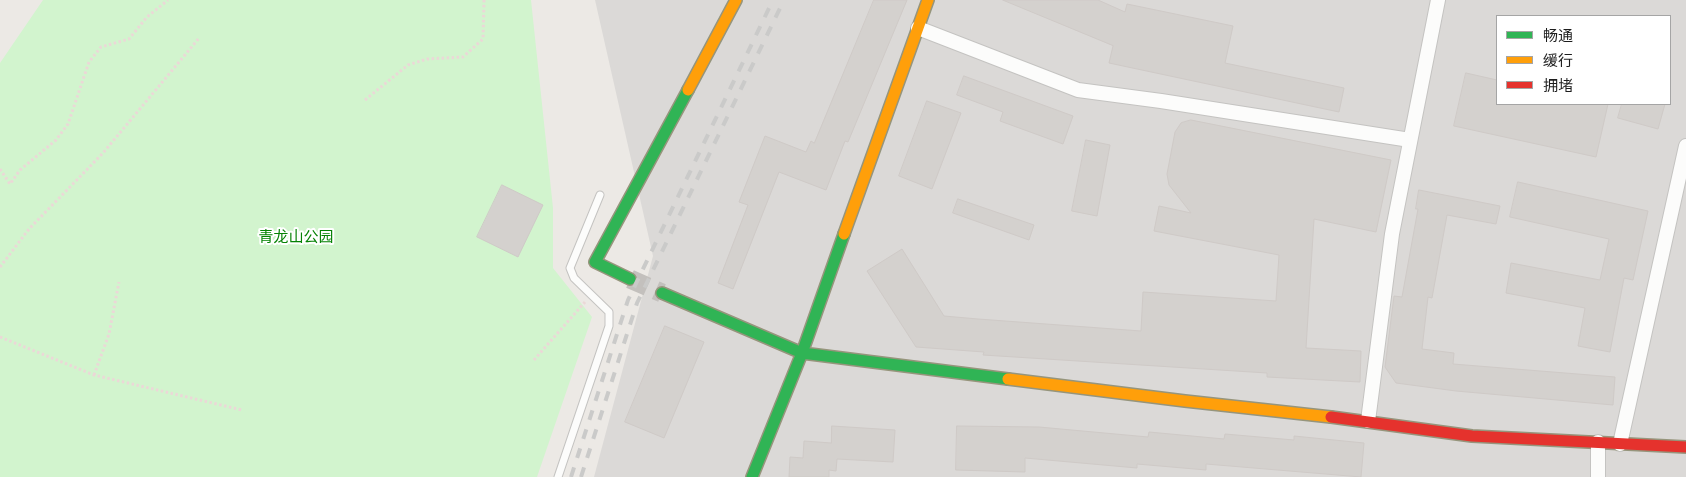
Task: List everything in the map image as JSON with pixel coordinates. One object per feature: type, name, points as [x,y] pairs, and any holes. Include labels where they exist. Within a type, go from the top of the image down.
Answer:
[{"type":"street","points":[[630,279],[595,262],[736,0]]},
{"type":"street","points":[[752,477],[802,353],[928,0]]},
{"type":"street","points":[[1368,421],[1392,234],[1438,0]]},
{"type":"street","points":[[918,28],[1078,90],[1410,140]]},
{"type":"street","points":[[1620,444],[1686,146]]},
{"type":"street","points":[[662,294],[802,353],[1185,401],[1368,421],[1472,436],[1686,447]]},
{"type":"street","points":[[1598,442],[1598,477]]},
{"type":"lane","points":[[558,477],[609,326],[609,312],[574,278],[570,268],[600,194]]},
{"type":"path","points":[[0,170],[10,184],[20,170],[56,140],[68,124],[89,62],[101,47],[129,39],[147,18],[168,0]]},
{"type":"path","points":[[365,100],[408,65],[427,59],[463,57],[483,39],[484,0]]},
{"type":"path","points":[[0,267],[29,229],[103,153],[200,37]]},
{"type":"path","points":[[94,375],[109,334],[118,282]]},
{"type":"path","points":[[534,360],[591,294]]},
{"type":"path","points":[[0,337],[94,375],[242,410]]},
{"type":"shaded area","points":[[595,0],[1686,0],[1686,477],[594,477],[653,256]]},
{"type":"green space","name":"青龙山公园","points":[[43,0],[531,0],[553,208],[553,268],[592,317],[537,477],[0,477],[0,63]]},
{"type":"building","points":[[874,0],[907,0],[848,142],[845,141],[826,190],[779,172],[733,289],[718,283],[748,205],[739,202],[765,136],[806,152],[811,141],[814,143]]},
{"type":"building","points":[[1003,0],[1098,0],[1125,12],[1127,4],[1233,26],[1225,63],[1344,88],[1339,112],[1109,63],[1113,46]]},
{"type":"building","points":[[1466,73],[1496,80],[1496,105],[1608,105],[1596,157],[1454,126]]},
{"type":"building","points":[[964,76],[1073,116],[1063,144],[1000,121],[1003,112],[957,95]]},
{"type":"building","points":[[927,101],[961,113],[932,189],[899,176]]},
{"type":"building","points":[[1622,105],[1665,105],[1658,129],[1618,118]]},
{"type":"building","points":[[1191,120],[1391,160],[1376,232],[1314,219],[1306,348],[1361,351],[1360,382],[1267,377],[1267,373],[983,355],[984,352],[916,347],[867,271],[902,249],[944,316],[1141,331],[1143,292],[1276,301],[1279,255],[1154,231],[1159,206],[1191,213],[1169,185],[1167,174],[1175,132],[1181,123]]},
{"type":"building","points":[[1086,140],[1110,145],[1097,216],[1072,211]]},
{"type":"building","points":[[1518,182],[1648,211],[1633,280],[1624,278],[1610,352],[1578,346],[1585,308],[1506,293],[1511,263],[1600,280],[1609,239],[1510,217]]},
{"type":"building","points":[[502,185],[543,205],[518,257],[477,237]]},
{"type":"building","points":[[1419,190],[1500,206],[1496,224],[1447,215],[1432,298],[1428,297],[1422,349],[1454,353],[1453,364],[1615,377],[1613,405],[1456,391],[1396,383],[1385,367],[1394,296],[1402,297],[1418,209],[1416,209]]},
{"type":"building","points":[[958,199],[1034,225],[1029,240],[953,213]]},
{"type":"building","points":[[665,326],[704,342],[664,438],[625,422]]},
{"type":"building","points":[[832,426],[895,430],[893,462],[837,459],[836,471],[829,470],[829,477],[789,477],[790,457],[803,458],[804,441],[831,443]]},
{"type":"building","points":[[957,426],[1039,427],[1148,437],[1149,432],[1224,439],[1225,434],[1294,440],[1294,436],[1364,443],[1361,477],[1206,464],[1206,470],[1137,464],[1137,468],[1025,458],[1025,472],[956,470]]},
{"type":"tunnel","points":[[630,279],[662,293]]},
{"type":"railway","points":[[571,477],[628,300],[773,0]]},
{"type":"railway","points":[[581,477],[637,303],[784,0]]},
{"type":"traffic: fast","points":[[630,279],[595,262],[688,90]]},
{"type":"traffic: fast","points":[[752,477],[802,353],[844,234]]},
{"type":"traffic: fast","points":[[662,293],[802,353],[1008,379]]},
{"type":"traffic: slow","points":[[688,90],[736,0]]},
{"type":"traffic: slow","points":[[844,234],[928,0]]},
{"type":"traffic: slow","points":[[1008,379],[1331,417]]},
{"type":"traffic: jam","points":[[1331,417],[1472,436],[1686,447]]}]
